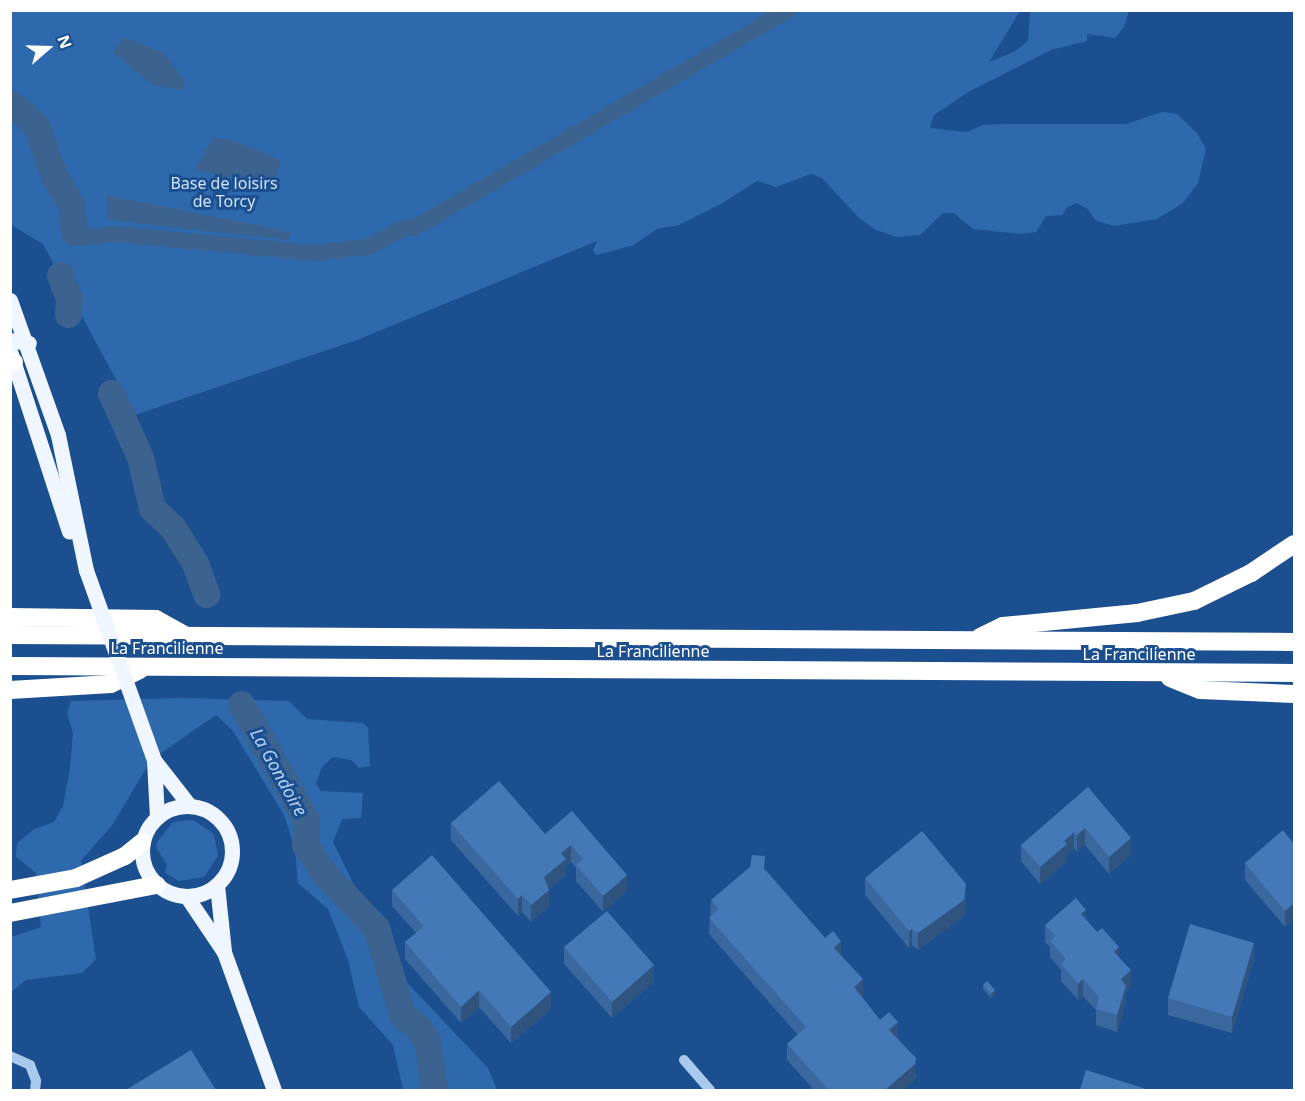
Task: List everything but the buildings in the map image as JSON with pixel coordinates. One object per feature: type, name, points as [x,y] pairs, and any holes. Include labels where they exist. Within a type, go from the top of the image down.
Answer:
[{"type":"highway","points":[[976,639],[1003,626],[1137,613],[1194,601],[1251,573],[1294,544]]},
{"type":"highway","points":[[10,616],[156,619],[187,636]]},
{"type":"highway","name":"La Francilienne","points":[[10,635],[1294,642]]},
{"type":"highway","name":"La Francilienne","points":[[10,666],[1294,673]]},
{"type":"highway","points":[[10,690],[111,684],[147,667]]},
{"type":"highway","points":[[1160,674],[1200,690],[1294,694]]},
{"type":"highway","points":[[10,890],[76,878],[124,856],[142,842]]},
{"type":"highway","points":[[10,913],[156,885]]},
{"type":"main road","points":[[10,300],[29,343],[58,435],[86,570]]},
{"type":"main road","points":[[10,340],[29,343]]},
{"type":"main road","points":[[12,359],[29,343]]},
{"type":"main road","points":[[12,359],[37,367]]},
{"type":"main road","points":[[12,359],[154,759],[157,817]]},
{"type":"main road","points":[[154,759],[189,805]]},
{"type":"main road","points":[[189,805],[210,812],[228,833],[231,861],[217,885],[203,894],[187,897],[156,885],[143,866],[142,842],[157,817],[174,807],[189,805]]},
{"type":"main road","points":[[217,885],[224,951],[274,1090]]},
{"type":"main road","points":[[187,897],[224,951]]},
{"type":"street","points":[[10,1056],[30,1065],[36,1081],[35,1090]]},
{"type":"street","points":[[684,1060],[710,1090]]},
{"type":"green space","name":"Base de loisirs de Torcy","points":[[11,11],[1020,11],[989,62],[1014,52],[1028,41],[1030,11],[1129,11],[1124,27],[1115,38],[1087,34],[1087,41],[1051,50],[970,91],[934,115],[930,128],[966,132],[983,125],[1126,124],[1162,112],[1177,114],[1197,133],[1206,149],[1198,183],[1183,203],[1157,219],[1114,226],[1095,220],[1088,209],[1077,203],[1066,208],[1063,215],[1046,216],[1036,232],[1020,234],[973,229],[954,213],[943,213],[920,235],[897,237],[876,230],[859,218],[822,178],[811,174],[776,187],[757,181],[721,204],[679,225],[657,229],[634,245],[597,255],[593,251],[597,241],[357,340],[135,415],[43,244],[11,225]]},
{"type":"green space","points":[[183,698],[289,701],[307,719],[363,723],[368,728],[370,766],[359,768],[351,760],[333,757],[322,767],[316,783],[321,791],[363,793],[361,818],[342,819],[333,842],[397,972],[488,1068],[497,1090],[403,1090],[393,1045],[359,1007],[348,960],[328,909],[298,883],[295,849],[284,815],[233,731],[216,715],[151,760],[113,824],[81,861],[96,959],[82,973],[26,980],[11,992],[11,937],[41,927],[36,873],[16,857],[17,843],[34,829],[54,822],[63,806],[73,733],[67,713],[71,701]]},
{"type":"green space","points":[[193,820],[214,834],[218,856],[204,877],[179,881],[165,873],[167,865],[156,847],[157,842],[173,822]]},
{"type":"shaded area","points":[[124,37],[164,53],[185,81],[183,90],[154,86],[113,53]]},
{"type":"shaded area","points":[[213,138],[232,140],[280,160],[276,180],[254,182],[194,170]]},
{"type":"shaded area","points":[[106,195],[291,232],[288,240],[108,220]]},
{"type":"waterway","points":[[74,232],[81,238],[114,234],[315,253],[368,247],[404,228],[414,228],[789,10]]},
{"type":"waterway","name":"La Gondoire","points":[[10,103],[36,125],[54,176],[71,204],[74,232]]},
{"type":"waterway","name":"La Gondoire","points":[[60,275],[69,298],[68,314]]},
{"type":"waterway","name":"La Gondoire","points":[[111,393],[140,457],[152,508],[173,528],[195,563],[206,594]]},
{"type":"waterway","name":"La Gondoire","points":[[241,704],[306,820],[305,845],[323,872],[376,928],[403,1016],[419,1027],[428,1045],[434,1090]]}]
